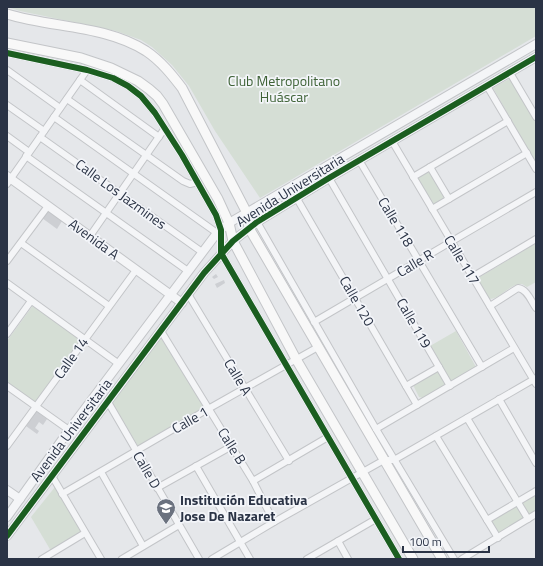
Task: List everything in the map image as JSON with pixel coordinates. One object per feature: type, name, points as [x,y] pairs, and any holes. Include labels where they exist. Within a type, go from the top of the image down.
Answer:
[{"type":"main road","points":[[7,14],[29,20],[89,30],[134,44],[159,61],[172,75],[182,88],[247,213],[249,228],[442,559]]},
{"type":"main road","points":[[7,43],[81,58],[111,68],[138,81],[157,96],[218,199],[229,223],[233,241],[296,359],[413,559]]},
{"type":"street","name":"Avenida Universitaria","points":[[7,517],[69,430],[202,252],[229,223],[536,44]]},
{"type":"street","points":[[7,53],[86,70],[113,78],[135,91],[148,103],[198,182],[216,215],[222,253],[399,559]]},
{"type":"street","name":"Avenida Universitaria","points":[[7,536],[188,294],[233,241],[257,222],[296,197],[536,57]]},
{"type":"street","points":[[7,70],[60,108]]},
{"type":"street","points":[[8,180],[67,99],[86,70]]},
{"type":"street","points":[[510,73],[534,107],[536,117]]},
{"type":"street","points":[[80,80],[159,137]]},
{"type":"street","points":[[487,86],[536,169]]},
{"type":"street","points":[[67,99],[187,183],[198,182]]},
{"type":"street","name":"Calle Los Jazmines","points":[[7,105],[42,134],[120,193],[202,252]]},
{"type":"street","points":[[54,117],[219,232]]},
{"type":"street","points":[[413,177],[508,121]]},
{"type":"street","points":[[90,236],[165,128]]},
{"type":"street","points":[[7,136],[28,154],[106,213],[188,271]]},
{"type":"street","name":"Calle 117","points":[[392,141],[535,381]]},
{"type":"street","points":[[432,209],[526,153]]},
{"type":"street","name":"Calle 118","points":[[359,160],[482,367]]},
{"type":"street","points":[[430,167],[448,199]]},
{"type":"street","name":"Calle 119","points":[[329,178],[450,386]]},
{"type":"street","name":"Avenida A","points":[[8,180],[48,206],[182,303]]},
{"type":"street","name":"Calle R","points":[[314,322],[536,192]]},
{"type":"street","name":"Calle 120","points":[[296,197],[417,405]]},
{"type":"street","points":[[7,261],[48,206]]},
{"type":"street","points":[[247,213],[257,222],[394,460],[454,559]]},
{"type":"street","points":[[472,277],[536,240]]},
{"type":"street","points":[[21,243],[109,306]]},
{"type":"street","name":"Calle 14","points":[[7,446],[9,438],[36,406],[136,270]]},
{"type":"street","points":[[7,283],[119,364]]},
{"type":"street","points":[[490,306],[518,288],[521,288],[526,291],[536,308]]},
{"type":"street","name":"Calle A","points":[[188,294],[289,460]]},
{"type":"street","points":[[7,334],[31,301]]},
{"type":"street","name":"Calle B","points":[[161,331],[253,481],[274,522]]},
{"type":"street","name":"Calle 1","points":[[62,494],[318,347]]},
{"type":"street","points":[[376,429],[514,348]]},
{"type":"street","points":[[406,386],[439,367]]},
{"type":"street","points":[[212,559],[384,460],[394,460],[499,399],[535,381]]},
{"type":"street","points":[[7,386],[69,430]]},
{"type":"street","points":[[499,399],[536,463]]},
{"type":"street","name":"Calle D","points":[[108,402],[199,559]]},
{"type":"street","points":[[467,418],[528,519]]},
{"type":"street","points":[[436,436],[498,538]]},
{"type":"street","points":[[253,481],[328,437]]},
{"type":"street","points":[[158,488],[232,446]]},
{"type":"street","points":[[196,466],[250,559]]},
{"type":"street","points":[[100,472],[143,546]]},
{"type":"street","points":[[52,476],[101,559]]},
{"type":"street","points":[[7,490],[20,499]]},
{"type":"street","points":[[487,520],[536,491]]},
{"type":"street","points":[[462,559],[536,514]]},
{"type":"street","points":[[307,559],[376,519]]},
{"type":"street","points":[[122,559],[179,525]]},
{"type":"street","points":[[42,559],[51,557],[85,533]]},
{"type":"street","points":[[338,541],[348,559]]},
{"type":"green space","name":"Club Metropolitano Huáscar","points":[[7,7],[536,7],[536,36],[260,198],[215,131],[189,86],[172,65],[152,47],[141,40],[116,31]]},
{"type":"green space","points":[[511,78],[536,122],[536,163],[493,88]]},
{"type":"green space","points":[[427,172],[430,173],[444,196],[443,199],[434,204],[417,180],[418,177]]},
{"type":"green space","points":[[536,243],[536,282],[527,287],[522,284],[518,284],[509,288],[498,297],[489,299],[477,280],[478,278]]},
{"type":"green space","points":[[34,304],[82,339],[35,402],[7,382],[7,341]]},
{"type":"green space","points":[[456,331],[476,367],[450,382],[430,346]]},
{"type":"green space","points":[[161,338],[204,407],[138,446],[112,403],[112,400]]},
{"type":"green space","points":[[439,371],[446,384],[423,398],[419,397],[413,385]]},
{"type":"green space","points":[[55,487],[83,532],[51,551],[31,517]]},
{"type":"green space","points":[[536,494],[536,512],[530,516],[522,502]]},
{"type":"green space","points":[[517,505],[524,518],[499,534],[491,521]]},
{"type":"building","points":[[48,211],[62,221],[57,229],[42,218]]},
{"type":"building","points":[[216,274],[218,277],[214,279],[212,277]]},
{"type":"building","points":[[224,280],[225,283],[217,288],[215,284]]},
{"type":"building","points":[[36,411],[47,419],[43,425],[39,422],[35,428],[39,431],[37,434],[26,426]]},
{"type":"cycle path","points":[[7,53],[87,70],[113,78],[128,86],[141,96],[155,113],[182,155],[216,215],[221,230],[221,253],[399,559]]},
{"type":"cycle path","points":[[7,536],[204,273],[233,241],[257,222],[329,178],[536,57]]},
{"type":"place","name":"Institución Educativa Jose De Nazaret","points":[[166,525]]}]
